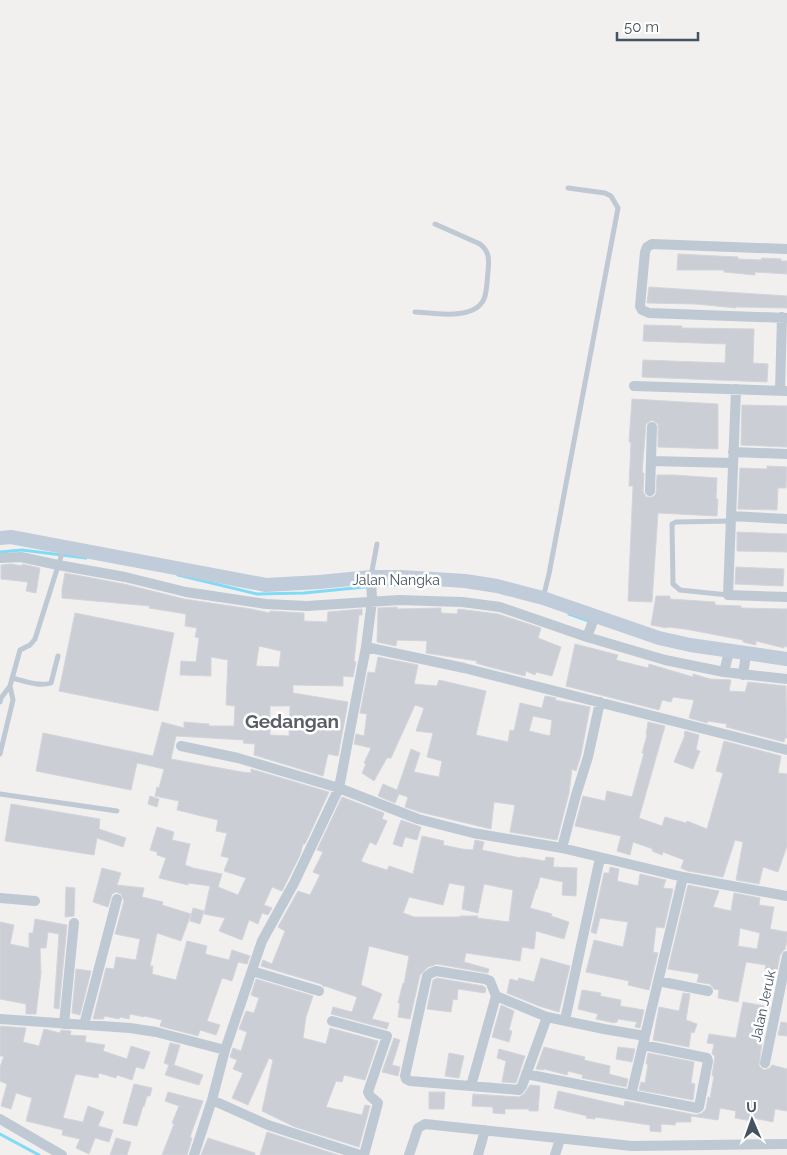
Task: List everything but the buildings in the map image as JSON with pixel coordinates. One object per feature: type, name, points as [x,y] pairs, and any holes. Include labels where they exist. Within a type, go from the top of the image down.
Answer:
[{"type":"street","points":[[634,386],[783,390],[784,318],[649,313],[642,310],[640,306],[645,252],[647,247],[652,244],[787,249]]},
{"type":"street","points":[[736,389],[728,595],[787,597]]},
{"type":"street","points":[[650,491],[652,427]]},
{"type":"street","points":[[733,452],[787,454]]},
{"type":"street","points":[[651,461],[733,463]]},
{"type":"street","points":[[731,519],[787,519]]},
{"type":"street","name":"Jalan Nangka","points":[[0,538],[11,537],[266,585],[319,582],[372,590],[401,577],[465,581],[497,586],[543,598],[594,618],[659,638],[728,653],[787,659]]},
{"type":"street","points":[[0,558],[21,557],[125,577],[186,592],[266,604],[307,606],[372,590],[500,607],[665,660],[787,679]]},
{"type":"street","points":[[194,1155],[212,1100],[225,1050],[262,941],[294,883],[339,788],[366,647],[372,590]]},
{"type":"street","points":[[587,636],[594,618]]},
{"type":"street","points":[[366,647],[464,668],[787,750]]},
{"type":"street","points":[[725,670],[728,653]]},
{"type":"street","points":[[744,673],[745,655]]},
{"type":"street","points":[[562,848],[588,757],[600,702]]},
{"type":"street","points":[[181,746],[238,758],[339,788],[418,819],[473,833],[562,848],[684,876],[787,896]]},
{"type":"street","points":[[565,1020],[600,858]]},
{"type":"street","points":[[631,1095],[684,876]]},
{"type":"street","points":[[0,898],[35,901]]},
{"type":"street","points":[[84,1025],[116,899]]},
{"type":"street","points":[[64,1024],[74,923]]},
{"type":"street","name":"Jalan Jeruk","points":[[765,1062],[787,956]]},
{"type":"street","points":[[252,970],[319,992]]},
{"type":"street","points":[[471,1086],[496,996],[490,981],[486,979],[436,971],[430,972],[427,976],[406,1076],[406,1079],[410,1081],[518,1090],[522,1086],[547,1017]]},
{"type":"street","points":[[658,981],[708,991]]},
{"type":"street","points":[[496,996],[547,1017],[644,1040],[707,1058],[708,1062],[701,1103],[697,1108],[526,1074]]},
{"type":"street","points":[[0,1019],[156,1032],[225,1050]]},
{"type":"street","points":[[332,1021],[387,1036],[368,1092],[378,1102],[364,1155]]},
{"type":"street","points":[[212,1100],[268,1125],[360,1155]]},
{"type":"street","points":[[0,1119],[62,1155]]},
{"type":"street","points":[[409,1155],[418,1128],[425,1124],[560,1138],[630,1151],[787,1144]]},
{"type":"street","points":[[478,1155],[485,1130]]},
{"type":"street","points":[[555,1155],[560,1138]]},
{"type":"lane","points":[[543,598],[551,565],[618,208],[611,196],[605,193],[568,188]]},
{"type":"lane","points":[[416,312],[464,314],[478,306],[484,299],[488,272],[486,249],[480,244],[435,224]]},
{"type":"lane","points":[[728,595],[680,590],[675,587],[673,584],[672,524],[676,522],[731,519]]},
{"type":"lane","points":[[372,590],[377,544]]},
{"type":"lane","points":[[0,702],[10,686],[20,650],[30,645],[36,639],[64,548]]},
{"type":"lane","points":[[12,678],[38,684],[51,684],[58,656]]},
{"type":"lane","points":[[0,754],[13,700],[10,686]]},
{"type":"lane","points":[[0,794],[117,811]]},
{"type":"waterway","points":[[0,552],[22,550],[86,558]]},
{"type":"waterway","points":[[178,575],[257,594],[304,593],[385,585],[417,585]]},
{"type":"waterway","points":[[569,614],[589,621]]},
{"type":"waterway","points":[[0,1134],[39,1155]]},
{"type":"district","name":"Gedangan","points":[[292,721]]}]
